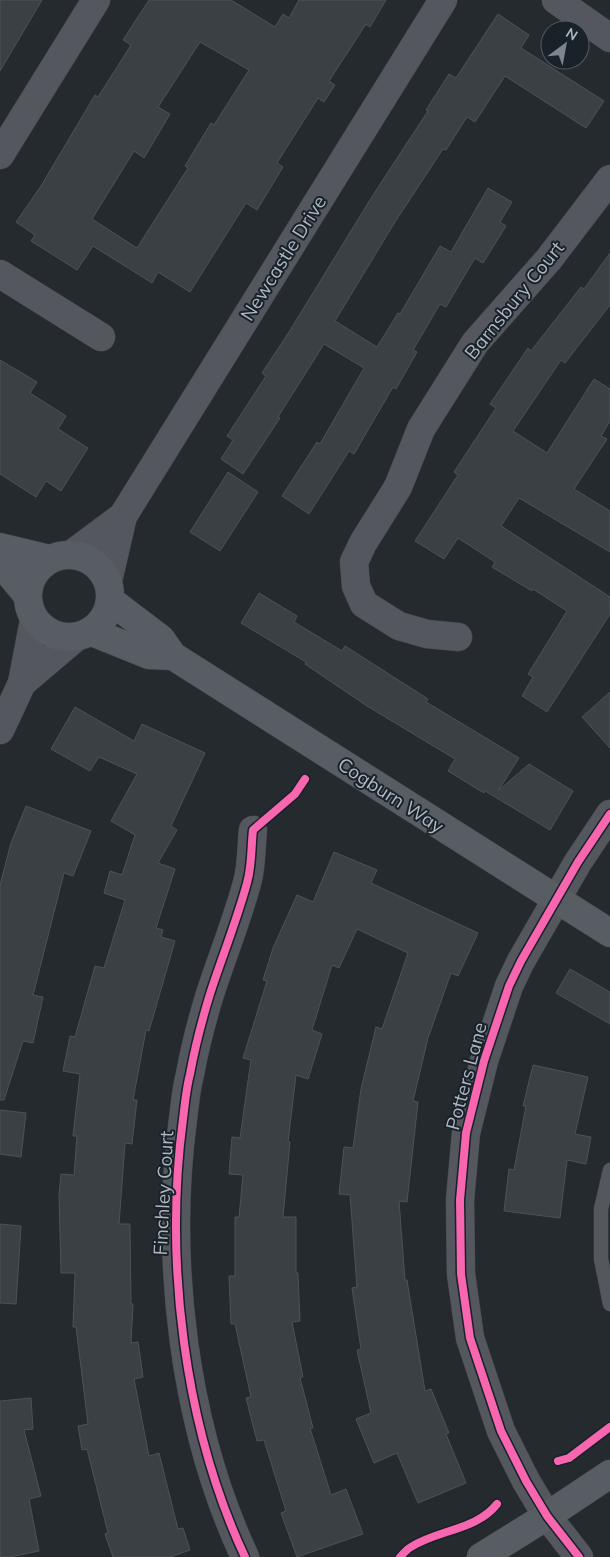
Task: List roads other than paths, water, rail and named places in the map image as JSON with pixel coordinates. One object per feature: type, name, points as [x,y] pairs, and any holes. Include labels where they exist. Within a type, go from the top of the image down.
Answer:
[{"type":"street","points":[[0,154],[96,0]]},
{"type":"street","name":"Newcastle Drive","points":[[109,591],[123,516],[443,0]]},
{"type":"street","points":[[556,0],[610,38]]},
{"type":"street","name":"Barnsbury Court","points":[[458,637],[427,634],[400,626],[364,604],[356,586],[354,562],[363,543],[398,488],[421,429],[475,343],[549,258],[610,178]]},
{"type":"street","points":[[0,274],[102,337]]},
{"type":"street","name":"Newcastle Drive","points":[[61,556],[123,516]]},
{"type":"street","points":[[0,547],[93,562],[109,591],[104,619],[22,683]]},
{"type":"street","points":[[0,730],[22,683],[33,574],[61,556]]},
{"type":"street","points":[[0,562],[30,608],[53,635],[84,635]]},
{"type":"street","name":"Cogburn Way","points":[[109,591],[161,639],[173,656],[610,932]]},
{"type":"street","name":"Cogburn Way","points":[[84,635],[150,655],[173,656]]},
{"type":"street","name":"Potters Lane","points":[[579,1557],[547,1516],[526,1481],[502,1431],[470,1338],[461,1274],[460,1200],[466,1132],[484,1061],[509,986],[556,899],[610,814]]},
{"type":"street","name":"Finchley Court","points":[[245,1557],[234,1532],[203,1440],[188,1362],[177,1284],[175,1216],[179,1148],[189,1076],[209,996],[248,881],[253,830]]},
{"type":"street","points":[[481,1557],[610,1474]]},
{"type":"lane","points":[[610,1170],[601,1209],[601,1259],[610,1304]]}]
